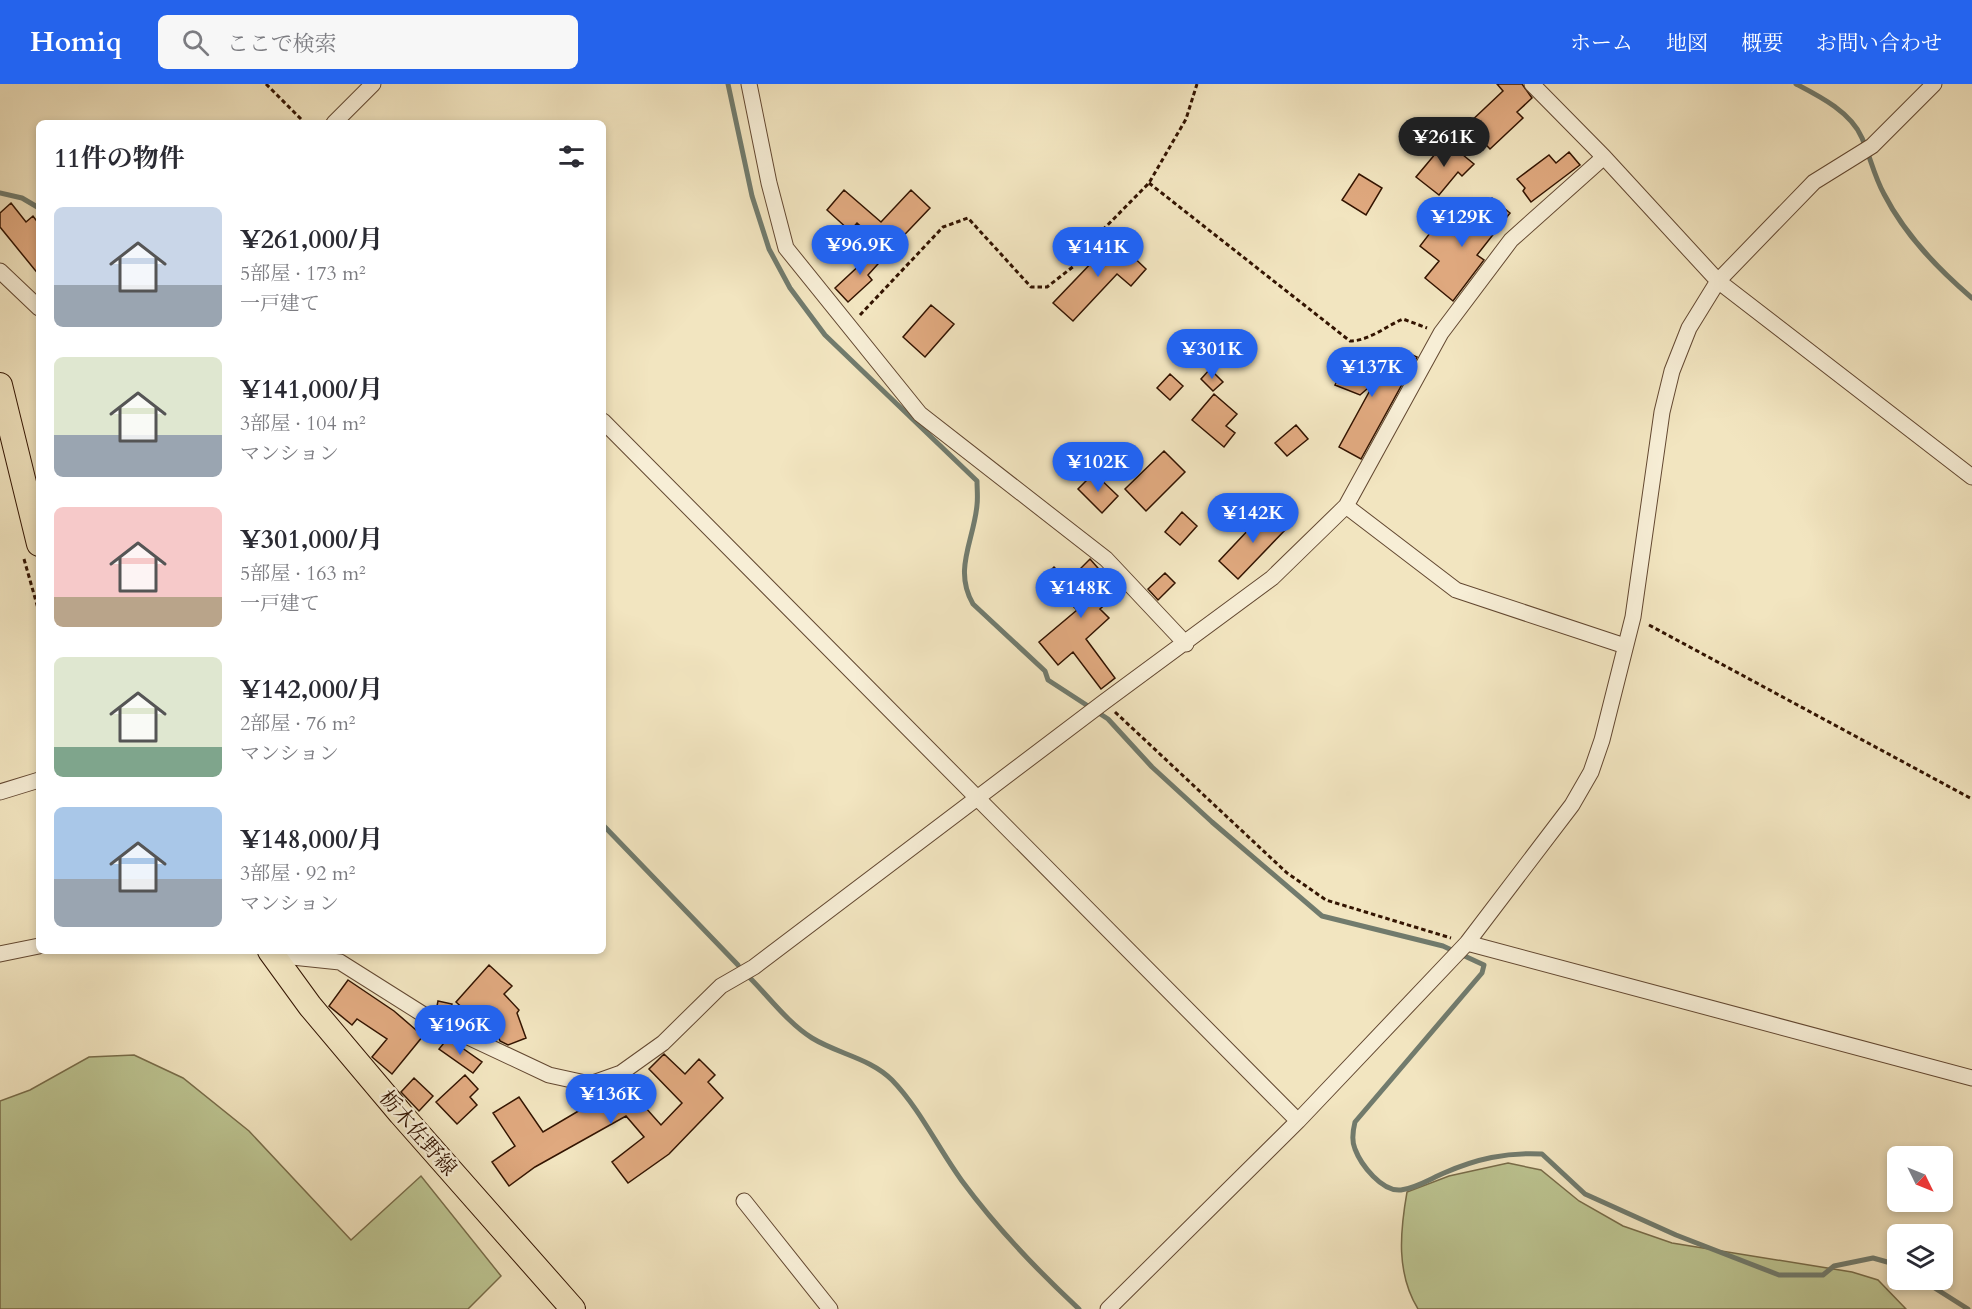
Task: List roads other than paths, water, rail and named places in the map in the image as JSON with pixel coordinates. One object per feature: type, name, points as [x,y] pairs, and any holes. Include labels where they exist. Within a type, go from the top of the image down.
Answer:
[{"type":"main road","points":[[0,385],[36,532]]},
{"type":"main road","name":"栃木佐野線","points":[[272,954],[310,1006],[401,1114],[573,1309]]},
{"type":"street","points":[[337,120],[374,84]]},
{"type":"street","points":[[749,84],[769,183],[786,248],[920,414],[1106,559],[1186,644]]},
{"type":"street","points":[[1532,84],[1604,157],[1718,281],[1972,477]]},
{"type":"street","points":[[1108,1309],[1298,1121],[1467,943],[1572,805],[1591,772],[1602,740],[1633,617],[1662,412],[1672,371],[1689,328],[1718,281],[1814,182],[1872,146],[1934,84]]},
{"type":"street","points":[[279,954],[340,962],[442,1025],[549,1075],[590,1084],[621,1073],[663,1043],[721,986],[754,967],[1272,578],[1346,506],[1441,333],[1511,240],[1604,157]]},
{"type":"street","points":[[0,271],[36,305]]},
{"type":"street","points":[[606,424],[1298,1121]]},
{"type":"street","points":[[1346,506],[1456,590],[1625,646]]},
{"type":"street","points":[[0,792],[36,781]]},
{"type":"street","points":[[1467,943],[1972,1078]]},
{"type":"street","points":[[0,954],[36,947]]},
{"type":"street","points":[[744,1201],[830,1309]]},
{"type":"waterway","points":[[728,84],[752,196],[769,249],[790,288],[825,335],[977,481],[977,505],[965,567],[967,591],[973,604],[1045,671],[1048,680],[1108,719],[1152,767],[1212,822],[1322,916],[1443,946],[1484,965],[1482,973],[1355,1122],[1354,1146],[1362,1162],[1373,1176],[1387,1187],[1401,1190],[1480,1160],[1504,1155],[1542,1154],[1585,1194],[1676,1235],[1779,1275],[1823,1275],[1834,1266],[1873,1258],[1887,1262]]},
{"type":"waterway","points":[[1796,84],[1834,106],[1850,120],[1862,138],[1892,209],[1934,263],[1972,298]]},
{"type":"waterway","points":[[0,193],[22,198],[36,206]]},
{"type":"waterway","points":[[606,828],[738,965]]},
{"type":"waterway","points":[[750,978],[787,1018],[812,1038],[874,1066],[892,1080],[911,1103],[962,1181],[989,1215],[1032,1263],[1079,1309]]},
{"type":"waterway","points":[[1938,1290],[1968,1309]]}]
